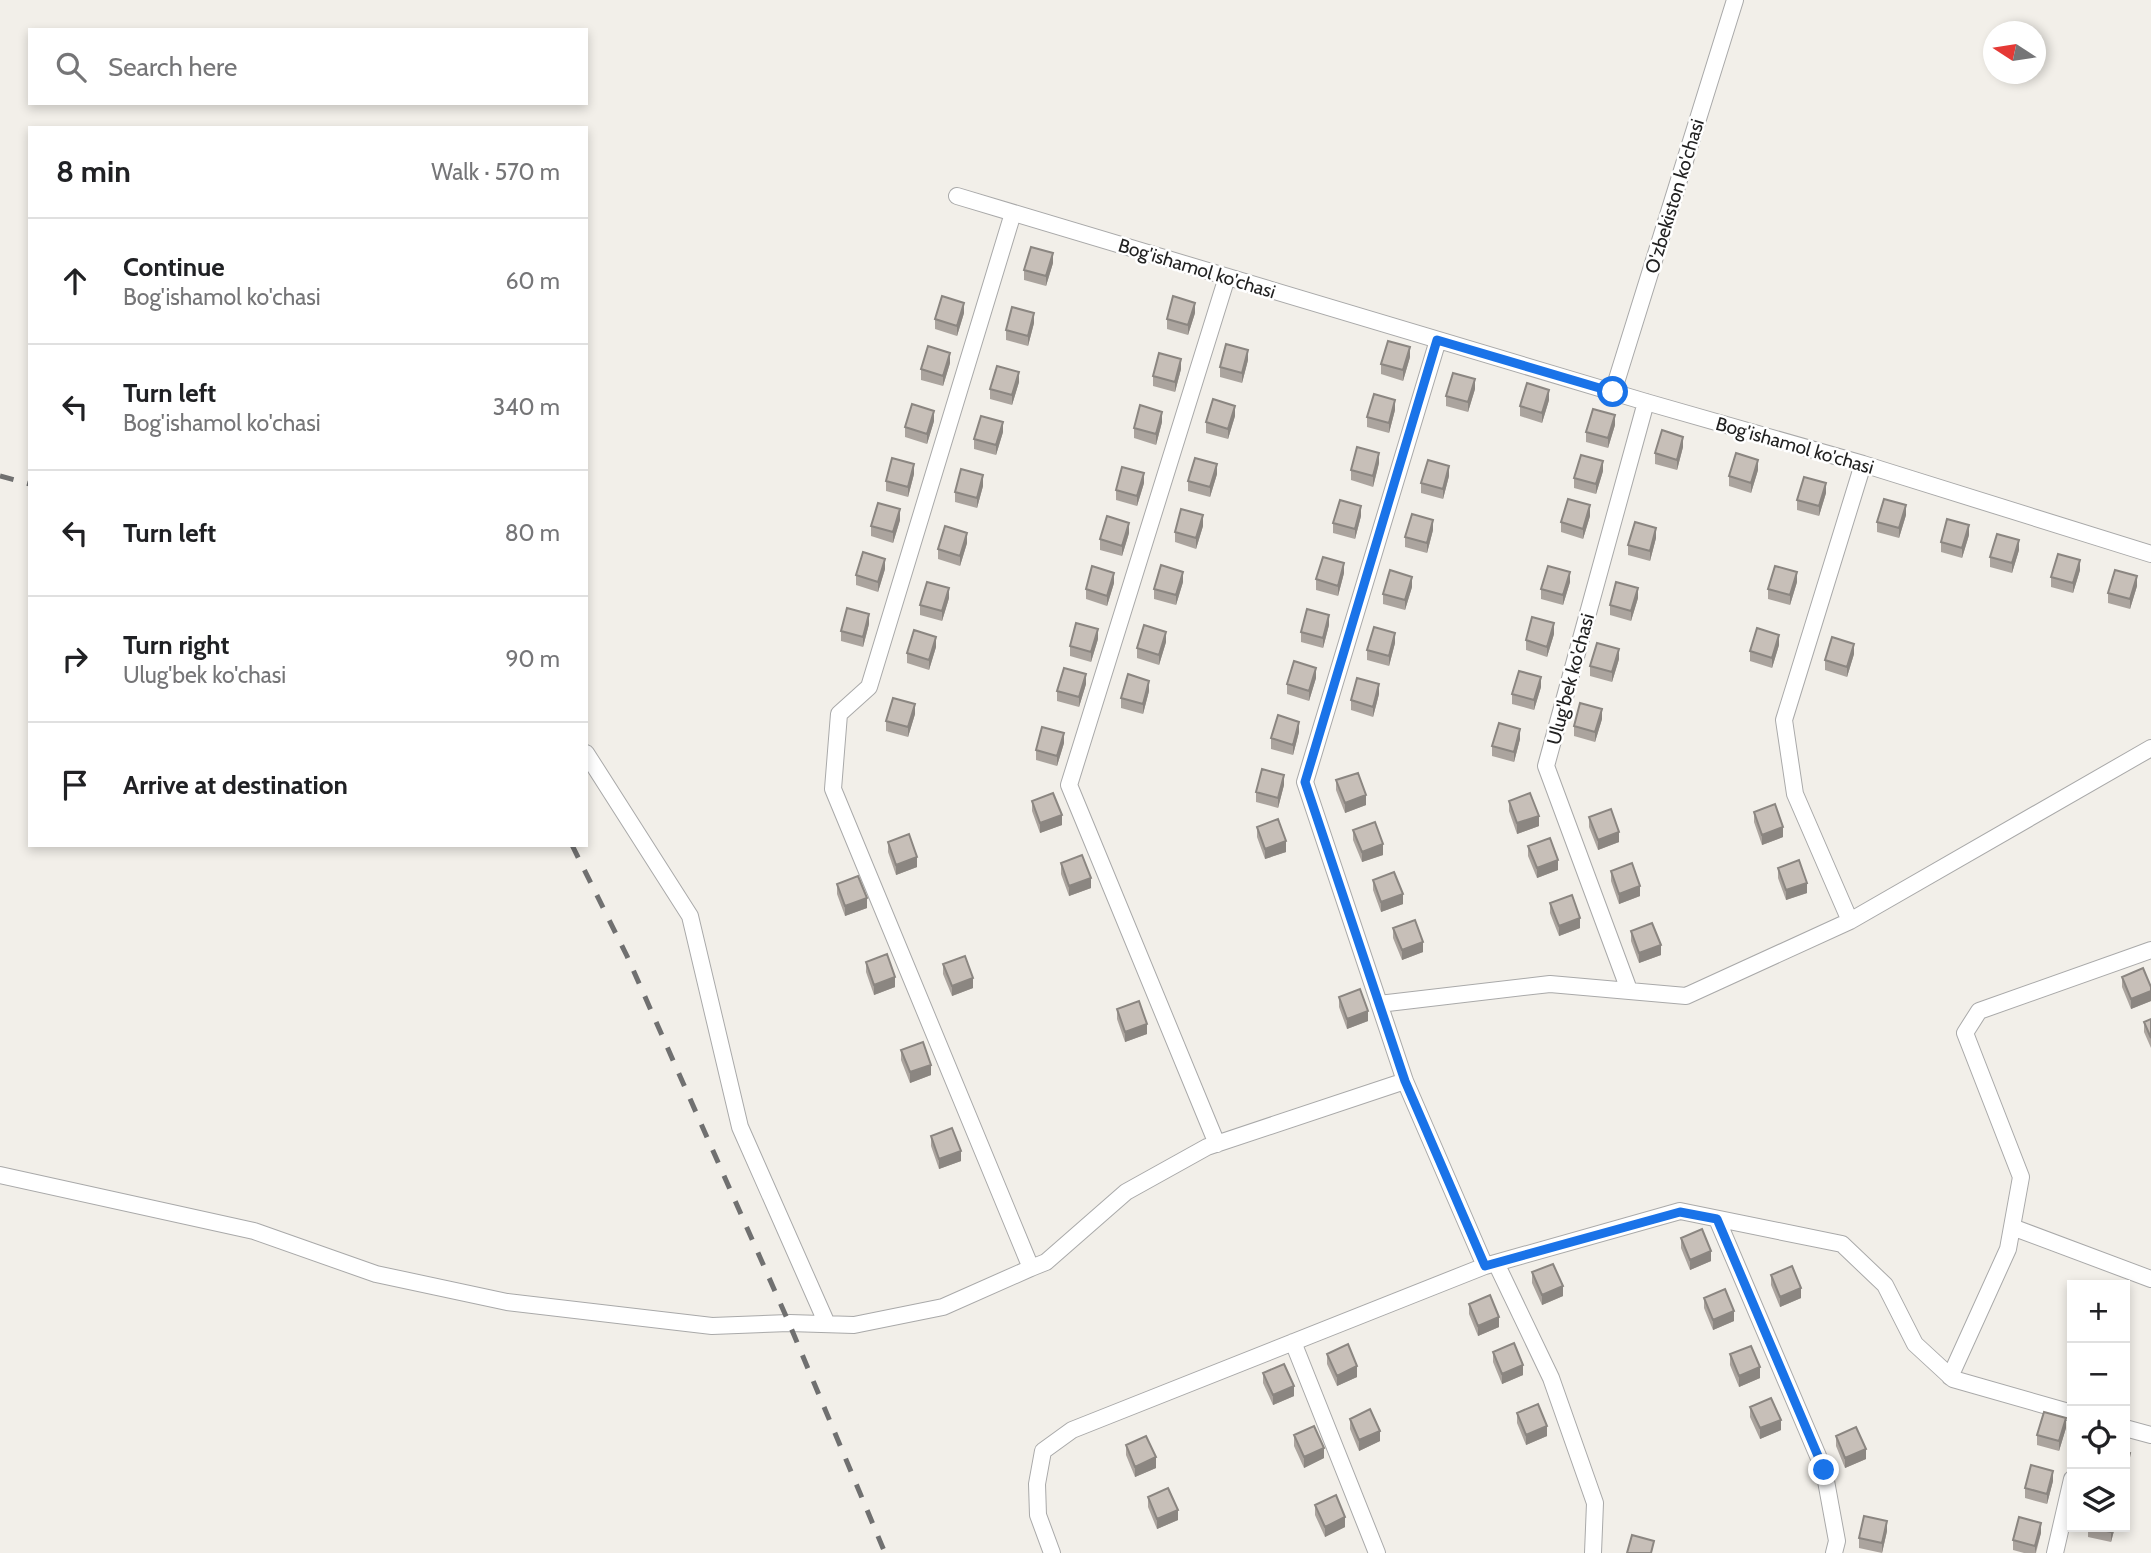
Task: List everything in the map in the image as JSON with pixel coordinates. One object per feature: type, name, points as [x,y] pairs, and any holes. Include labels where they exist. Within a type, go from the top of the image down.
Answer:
[{"type":"street","name":"O'zbekiston ko'chasi","points":[[1613,392],[1735,0]]},
{"type":"street","name":"Bog'ishamol ko'chasi","points":[[957,196],[1863,464],[2151,554]]},
{"type":"street","points":[[1013,213],[869,687],[839,714],[833,789],[1031,1268]]},
{"type":"street","points":[[1217,1144],[1069,785],[1227,277]]},
{"type":"street","points":[[1437,340],[1305,782],[1405,1081],[1491,1265],[1551,1378],[1595,1503],[1593,1553]]},
{"type":"street","name":"Ulug'bek ko'chasi","points":[[1629,990],[1546,766],[1646,402]]},
{"type":"street","points":[[1850,921],[1795,794],[1784,720],[1863,464]]},
{"type":"street","points":[[1380,1004],[1550,984],[1686,996],[1850,921],[2151,748]]},
{"type":"street","points":[[588,756],[690,916],[740,1127],[827,1324]]},
{"type":"street","points":[[1950,1377],[2008,1249],[2021,1177],[1965,1033],[1979,1011],[2151,950]]},
{"type":"street","points":[[0,1175],[254,1231],[376,1274],[507,1302],[712,1326],[789,1323],[854,1325],[943,1307],[1046,1262],[1126,1192],[1217,1144],[1405,1081]]},
{"type":"street","points":[[1052,1553],[1038,1515],[1037,1485],[1043,1451],[1072,1430],[1491,1265],[1680,1212],[1842,1244],[1885,1285],[1915,1344],[1950,1377],[2067,1412]]},
{"type":"street","points":[[1717,1219],[1824,1470],[1837,1541],[1834,1553]]},
{"type":"street","points":[[2012,1227],[2151,1279]]},
{"type":"street","points":[[1293,1342],[1377,1553]]},
{"type":"street","points":[[2130,1430],[2151,1436]]},
{"type":"street","points":[[2055,1553],[2067,1501]]},
{"type":"building","points":[[1031,247],[1053,253],[1046,276],[1024,270]]},
{"type":"building","points":[[942,296],[964,303],[957,326],[935,319]]},
{"type":"building","points":[[1173,296],[1195,303],[1188,325],[1167,319]]},
{"type":"building","points":[[1012,307],[1034,313],[1028,336],[1006,330]]},
{"type":"building","points":[[1388,341],[1410,347],[1403,370],[1381,364]]},
{"type":"building","points":[[1226,344],[1248,350],[1242,373],[1220,367]]},
{"type":"building","points":[[928,346],[950,353],[943,376],[921,369]]},
{"type":"building","points":[[1159,353],[1181,359],[1175,382],[1153,376]]},
{"type":"building","points":[[997,366],[1019,372],[1012,395],[990,389]]},
{"type":"building","points":[[1453,373],[1475,379],[1468,402],[1446,396]]},
{"type":"building","points":[[1527,383],[1549,390],[1542,413],[1520,406]]},
{"type":"building","points":[[1374,394],[1395,400],[1389,423],[1367,417]]},
{"type":"building","points":[[1213,399],[1235,406],[1228,429],[1206,422]]},
{"type":"building","points":[[912,404],[934,411],[927,434],[905,427]]},
{"type":"building","points":[[1140,405],[1162,412],[1156,434],[1134,428]]},
{"type":"building","points":[[1593,409],[1615,415],[1608,438],[1586,432]]},
{"type":"building","points":[[981,416],[1003,422],[996,445],[974,439]]},
{"type":"building","points":[[1662,430],[1683,437],[1677,460],[1655,453]]},
{"type":"building","points":[[1357,447],[1379,453],[1373,476],[1351,470]]},
{"type":"building","points":[[1736,453],[1758,460],[1751,483],[1729,476]]},
{"type":"building","points":[[1581,455],[1603,461],[1596,484],[1574,478]]},
{"type":"building","points":[[892,458],[914,464],[908,487],[886,481]]},
{"type":"building","points":[[1195,458],[1217,464],[1210,487],[1188,481]]},
{"type":"building","points":[[1428,460],[1449,466],[1443,489],[1421,483]]},
{"type":"building","points":[[1122,467],[1144,473],[1137,496],[1116,490]]},
{"type":"building","points":[[961,469],[983,475],[977,498],[955,492]]},
{"type":"building","points":[[1804,477],[1826,483],[1819,506],[1797,500]]},
{"type":"building","points":[[1568,499],[1590,505],[1583,529],[1561,522]]},
{"type":"building","points":[[1884,499],[1906,505],[1899,528],[1877,522]]},
{"type":"building","points":[[1340,500],[1361,506],[1355,529],[1333,523]]},
{"type":"building","points":[[878,503],[900,509],[893,532],[871,526]]},
{"type":"building","points":[[1181,509],[1203,515],[1196,538],[1175,532]]},
{"type":"building","points":[[1412,514],[1433,520],[1427,543],[1405,537]]},
{"type":"building","points":[[1107,516],[1129,523],[1122,546],[1100,539]]},
{"type":"building","points":[[1947,519],[1969,525],[1962,548],[1941,542]]},
{"type":"building","points":[[1635,522],[1656,528],[1650,551],[1628,545]]},
{"type":"building","points":[[945,526],[967,533],[960,556],[938,549]]},
{"type":"building","points":[[1997,534],[2019,540],[2012,563],[1990,557]]},
{"type":"building","points":[[863,552],[885,559],[878,582],[856,575]]},
{"type":"building","points":[[2058,554],[2080,560],[2073,583],[2051,577]]},
{"type":"building","points":[[1323,557],[1344,563],[1338,586],[1316,579]]},
{"type":"building","points":[[1161,565],[1183,572],[1176,595],[1154,589]]},
{"type":"building","points":[[1092,566],[1114,573],[1107,596],[1086,589]]},
{"type":"building","points":[[1548,566],[1570,572],[1563,595],[1541,589]]},
{"type":"building","points":[[1775,566],[1797,572],[1790,595],[1768,589]]},
{"type":"building","points":[[1390,570],[1412,577],[1405,600],[1383,594]]},
{"type":"building","points":[[2115,570],[2137,576],[2130,599],[2108,593]]},
{"type":"building","points":[[927,582],[949,588],[942,611],[920,605]]},
{"type":"building","points":[[1616,582],[1638,588],[1631,611],[1610,605]]},
{"type":"building","points":[[847,608],[869,614],[863,637],[841,631]]},
{"type":"building","points":[[1307,609],[1329,615],[1323,638],[1301,632]]},
{"type":"building","points":[[1532,617],[1554,623],[1547,647],[1526,640]]},
{"type":"building","points":[[1076,623],[1098,629],[1091,652],[1070,646]]},
{"type":"building","points":[[1144,625],[1166,632],[1159,655],[1137,648]]},
{"type":"building","points":[[1374,627],[1395,633],[1389,656],[1367,650]]},
{"type":"building","points":[[1757,628],[1779,635],[1772,658],[1750,651]]},
{"type":"building","points":[[914,630],[936,637],[929,660],[907,653]]},
{"type":"building","points":[[1832,637],[1854,644],[1847,667],[1825,660]]},
{"type":"building","points":[[1597,643],[1619,649],[1612,672],[1590,666]]},
{"type":"building","points":[[1294,661],[1316,668],[1309,691],[1287,684]]},
{"type":"building","points":[[1064,668],[1086,674],[1079,697],[1057,691]]},
{"type":"building","points":[[1519,671],[1541,677],[1534,700],[1512,694]]},
{"type":"building","points":[[1128,674],[1149,681],[1143,704],[1121,698]]},
{"type":"building","points":[[1357,678],[1379,684],[1373,707],[1351,700]]},
{"type":"building","points":[[893,698],[915,704],[908,727],[886,721]]},
{"type":"building","points":[[1580,703],[1602,709],[1595,732],[1574,726]]},
{"type":"building","points":[[1278,715],[1299,722],[1293,745],[1271,738]]},
{"type":"building","points":[[1499,723],[1520,729],[1514,752],[1492,746]]},
{"type":"building","points":[[1042,727],[1064,733],[1057,756],[1036,750]]},
{"type":"building","points":[[1262,769],[1284,775],[1278,798],[1256,792]]},
{"type":"building","points":[[1358,773],[1366,795],[1345,803],[1336,780]]},
{"type":"building","points":[[1053,793],[1062,815],[1040,823],[1032,801]]},
{"type":"building","points":[[1530,793],[1539,816],[1517,823],[1509,801]]},
{"type":"building","points":[[1775,804],[1783,827],[1762,835],[1754,812]]},
{"type":"building","points":[[1611,809],[1619,832],[1598,840],[1589,817]]},
{"type":"building","points":[[1278,819],[1286,841],[1265,849],[1257,827]]},
{"type":"building","points":[[1375,822],[1383,844],[1362,852],[1353,830]]},
{"type":"building","points":[[909,834],[917,857],[896,865],[888,842]]},
{"type":"building","points":[[1550,838],[1558,860],[1537,868],[1528,846]]},
{"type":"building","points":[[1082,855],[1091,878],[1069,886],[1061,863]]},
{"type":"building","points":[[1799,860],[1807,883],[1786,890],[1778,868]]},
{"type":"building","points":[[1632,863],[1640,886],[1619,894],[1611,871]]},
{"type":"building","points":[[1394,872],[1403,894],[1381,902],[1373,880]]},
{"type":"building","points":[[858,876],[867,898],[845,906],[837,884]]},
{"type":"building","points":[[1572,895],[1580,918],[1559,926],[1550,903]]},
{"type":"building","points":[[1415,920],[1423,942],[1402,950],[1393,928]]},
{"type":"building","points":[[1652,923],[1661,945],[1639,953],[1631,931]]},
{"type":"building","points":[[887,954],[895,977],[874,985],[866,962]]},
{"type":"building","points":[[965,956],[973,978],[952,986],[943,964]]},
{"type":"building","points":[[2143,968],[2151,991],[2131,999],[2122,977]]},
{"type":"building","points":[[1360,989],[1368,1011],[1347,1019],[1339,997]]},
{"type":"building","points":[[1139,1001],[1147,1024],[1125,1032],[1117,1009]]},
{"type":"building","points":[[2151,1019],[2151,1038],[2144,1022]]},
{"type":"building","points":[[923,1042],[931,1065],[910,1072],[901,1050]]},
{"type":"building","points":[[952,1128],[961,1151],[939,1159],[931,1136]]},
{"type":"building","points":[[1702,1229],[1711,1251],[1690,1260],[1681,1238]]},
{"type":"building","points":[[1553,1264],[1563,1286],[1542,1295],[1532,1272]]},
{"type":"building","points":[[1792,1266],[1801,1288],[1780,1297],[1771,1275]]},
{"type":"building","points":[[1725,1289],[1734,1311],[1713,1320],[1704,1298]]},
{"type":"building","points":[[1490,1295],[1499,1317],[1478,1326],[1469,1304]]},
{"type":"building","points":[[1514,1343],[1523,1365],[1502,1374],[1493,1352]]},
{"type":"building","points":[[1348,1344],[1357,1366],[1337,1376],[1327,1354]]},
{"type":"building","points":[[1751,1346],[1760,1367],[1739,1376],[1730,1354]]},
{"type":"building","points":[[1284,1364],[1294,1386],[1273,1395],[1263,1373]]},
{"type":"building","points":[[1771,1398],[1781,1420],[1760,1428],[1750,1407]]},
{"type":"building","points":[[1538,1404],[1547,1426],[1526,1435],[1517,1413]]},
{"type":"building","points":[[1370,1409],[1380,1431],[1359,1440],[1350,1419]]},
{"type":"building","points":[[2044,1412],[2066,1418],[2059,1441],[2037,1435]]},
{"type":"building","points":[[1314,1426],[1324,1448],[1304,1457],[1294,1435]]},
{"type":"building","points":[[1856,1427],[1866,1449],[1845,1458],[1836,1436]]},
{"type":"building","points":[[1146,1436],[1156,1457],[1135,1467],[1126,1445]]},
{"type":"building","points":[[2031,1465],[2053,1471],[2047,1494],[2025,1488]]},
{"type":"building","points":[[1168,1488],[1178,1510],[1157,1519],[1148,1497]]},
{"type":"building","points":[[1336,1495],[1345,1517],[1325,1527],[1315,1505]]},
{"type":"building","points":[[1864,1516],[1887,1521],[1882,1543],[1859,1538]]},
{"type":"building","points":[[2019,1517],[2041,1523],[2035,1546],[2013,1540]]},
{"type":"building","points":[[1632,1535],[1654,1541],[1651,1553],[1627,1553]]},
{"type":"railway","points":[[0,476],[28,483]]},
{"type":"railway","points":[[573,847],[627,956],[789,1323],[885,1553]]},
{"type":"route","points":[[1613,392],[1437,340],[1305,782],[1405,1081],[1485,1266],[1680,1212],[1717,1219],[1824,1470]]}]
